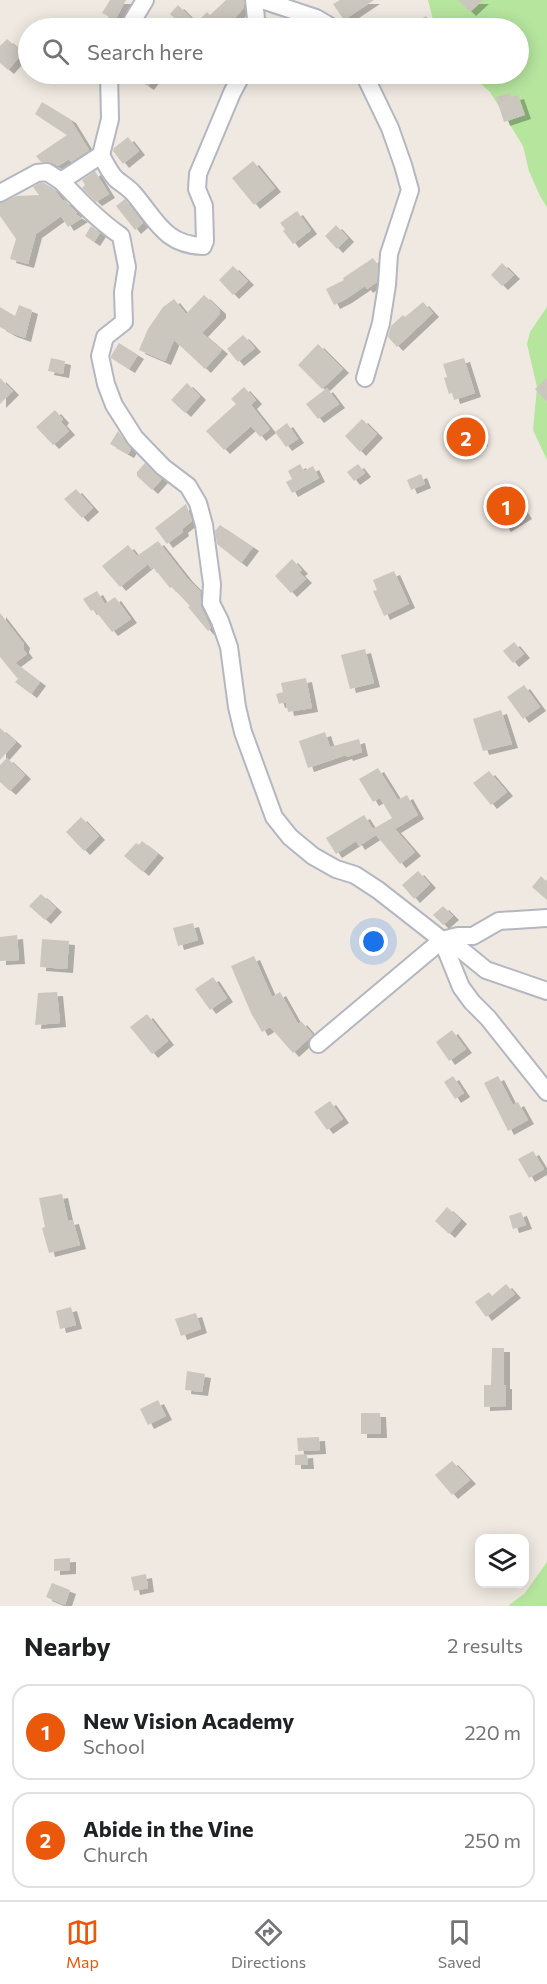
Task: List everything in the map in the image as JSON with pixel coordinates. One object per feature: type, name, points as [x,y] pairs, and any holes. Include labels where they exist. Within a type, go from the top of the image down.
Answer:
[{"type":"street","points":[[134,18],[145,0]]},
{"type":"street","points":[[254,0],[256,18]]},
{"type":"street","points":[[262,0],[316,18]]},
{"type":"street","points":[[61,181],[101,155],[110,119],[109,84]]},
{"type":"street","points":[[101,155],[114,177],[131,191],[161,230],[186,246],[203,246],[205,241],[204,206],[197,189],[198,174],[237,84]]},
{"type":"street","points":[[365,378],[381,323],[389,254],[410,190],[404,165],[390,128],[369,84]]},
{"type":"street","points":[[0,193],[37,173],[47,172],[61,181],[103,224],[121,236],[127,267],[123,292],[124,322],[105,337],[100,356],[106,384],[114,405],[135,438],[163,467],[188,486],[198,503],[204,525],[212,584],[211,603],[229,646],[235,697],[243,732],[274,817],[290,837],[313,856],[336,869],[355,875],[378,890],[486,970],[547,991]]},
{"type":"street","points":[[318,1044],[445,940],[458,936],[473,936],[499,921],[547,918]]},
{"type":"street","points":[[445,940],[461,987],[547,1092]]},
{"type":"green space","points":[[428,0],[547,0],[547,207],[529,171],[523,146],[490,92],[481,84],[529,84],[529,18],[432,18]]},
{"type":"green space","points":[[547,307],[547,460],[533,430],[537,387],[527,344],[530,332]]},
{"type":"green space","points":[[547,1562],[547,1606],[508,1606],[529,1587]]},
{"type":"building","points":[[110,0],[126,0],[116,18],[102,13]]},
{"type":"building","points":[[226,0],[244,0],[244,8],[234,18],[201,18],[207,12],[210,15]]},
{"type":"building","points":[[340,0],[374,0],[347,18],[343,18],[333,4]]},
{"type":"building","points":[[458,0],[483,0],[470,12]]},
{"type":"building","points":[[178,5],[191,18],[174,18],[170,14]]},
{"type":"building","points":[[7,39],[18,49],[18,59],[8,70],[0,63],[0,46]]},
{"type":"building","points":[[510,93],[511,97],[518,95],[525,115],[504,122],[496,97]]},
{"type":"building","points":[[42,102],[70,119],[89,150],[71,162],[69,159],[58,166],[41,162],[36,156],[67,135],[35,114]]},
{"type":"building","points":[[128,137],[139,151],[123,164],[113,151]]},
{"type":"building","points":[[253,161],[275,188],[254,205],[232,178]]},
{"type":"building","points":[[95,171],[109,194],[96,202],[82,188],[85,185],[82,180]]},
{"type":"building","points":[[40,183],[54,189],[63,201],[77,213],[75,214],[82,218],[68,227],[61,216],[36,234],[28,264],[10,259],[16,239],[0,216],[0,203],[17,196],[39,195],[33,187]]},
{"type":"building","points":[[125,199],[143,223],[135,230],[116,206]]},
{"type":"building","points":[[297,211],[311,230],[293,244],[280,223]]},
{"type":"building","points":[[336,225],[348,238],[337,249],[325,236]]},
{"type":"building","points":[[91,226],[100,233],[94,242],[85,236]]},
{"type":"building","points":[[373,258],[378,265],[377,282],[367,289],[365,286],[334,305],[326,289],[344,280],[343,278]]},
{"type":"building","points":[[502,263],[514,275],[502,286],[491,275]]},
{"type":"building","points":[[233,266],[248,281],[233,295],[219,280]]},
{"type":"building","points":[[204,295],[220,310],[220,314],[202,333],[222,350],[205,369],[174,340],[165,361],[139,350],[148,329],[163,307],[174,299],[186,314]]},
{"type":"building","points":[[423,302],[433,313],[397,347],[388,337],[391,326]]},
{"type":"building","points":[[19,305],[32,310],[25,338],[0,327],[0,307],[15,316]]},
{"type":"building","points":[[243,335],[255,348],[238,362],[227,349]]},
{"type":"building","points":[[119,343],[138,355],[129,369],[111,358]]},
{"type":"building","points":[[318,344],[343,369],[322,389],[298,365]]},
{"type":"building","points":[[51,358],[65,361],[63,374],[48,371]]},
{"type":"building","points":[[464,358],[475,393],[454,400],[452,393],[449,394],[444,378],[447,377],[443,364]]},
{"type":"building","points":[[0,378],[13,391],[0,404]]},
{"type":"building","points":[[547,378],[547,402],[535,389]]},
{"type":"building","points":[[187,383],[200,396],[185,413],[171,400]]},
{"type":"building","points":[[244,387],[256,400],[251,405],[270,429],[260,437],[251,426],[224,450],[206,431],[236,404],[231,399]]},
{"type":"building","points":[[327,388],[339,404],[318,419],[306,404]]},
{"type":"building","points":[[55,410],[69,431],[53,445],[36,427]]},
{"type":"building","points":[[362,419],[377,434],[360,452],[345,436]]},
{"type":"building","points":[[472,422],[482,442],[460,452],[450,432]]},
{"type":"building","points":[[287,423],[298,439],[286,447],[275,432]]},
{"type":"building","points":[[118,431],[131,449],[128,454],[110,444]]},
{"type":"building","points":[[145,463],[162,479],[152,490],[137,476],[137,472]]},
{"type":"building","points":[[300,464],[304,471],[313,466],[319,478],[292,493],[286,482],[292,479],[288,471]]},
{"type":"building","points":[[358,464],[365,473],[354,481],[347,472]]},
{"type":"building","points":[[421,474],[425,484],[411,490],[407,480]]},
{"type":"building","points":[[506,484],[526,515],[505,528],[485,498]]},
{"type":"building","points":[[76,489],[93,508],[82,518],[64,499]]},
{"type":"building","points":[[186,504],[192,521],[182,529],[183,532],[167,544],[155,528]]},
{"type":"building","points":[[220,525],[253,547],[241,563],[217,544],[215,531]]},
{"type":"building","points":[[158,541],[201,592],[201,607],[211,628],[208,631],[188,607],[190,606],[172,587],[170,588],[153,567],[151,569],[148,564],[120,587],[102,566],[128,545],[137,556]]},
{"type":"building","points":[[292,559],[302,570],[299,572],[306,579],[291,593],[275,576]]},
{"type":"building","points":[[394,571],[409,604],[384,616],[373,591],[377,590],[373,580]]},
{"type":"building","points":[[97,591],[105,604],[115,597],[131,619],[112,632],[94,609],[91,611],[83,599]]},
{"type":"building","points":[[0,613],[24,644],[23,649],[27,654],[15,663],[40,682],[31,694],[15,682],[18,679],[0,657]]},
{"type":"building","points":[[514,642],[524,654],[513,663],[503,651]]},
{"type":"building","points":[[365,649],[374,683],[350,689],[341,655]]},
{"type":"building","points":[[306,678],[312,708],[288,712],[286,702],[279,704],[276,694],[283,692],[281,683]]},
{"type":"building","points":[[524,685],[540,707],[523,719],[507,697]]},
{"type":"building","points":[[501,710],[512,744],[483,751],[473,719]]},
{"type":"building","points":[[0,728],[16,742],[0,760]]},
{"type":"building","points":[[325,732],[330,747],[359,739],[362,752],[308,768],[299,741]]},
{"type":"building","points":[[7,758],[25,775],[10,791],[0,782],[0,765]]},
{"type":"building","points":[[378,768],[398,800],[407,795],[418,815],[395,829],[415,852],[400,864],[376,835],[359,846],[356,841],[336,854],[326,838],[364,815],[373,829],[392,818],[380,798],[373,802],[359,779]]},
{"type":"building","points":[[489,771],[507,792],[491,805],[473,783]]},
{"type":"building","points":[[81,817],[99,836],[84,851],[66,832]]},
{"type":"building","points":[[142,841],[158,854],[143,872],[124,856],[136,843],[139,845]]},
{"type":"building","points":[[418,871],[430,884],[414,899],[402,885]]},
{"type":"building","points":[[541,876],[547,882],[547,900],[532,887]]},
{"type":"building","points":[[41,894],[56,908],[45,920],[29,906]]},
{"type":"building","points":[[443,906],[453,916],[443,925],[433,915]]},
{"type":"building","points":[[193,923],[198,940],[178,946],[173,928]]},
{"type":"building","points":[[17,935],[19,960],[0,961],[0,937]]},
{"type":"building","points":[[42,939],[69,941],[67,969],[40,967]]},
{"type":"building","points":[[254,956],[272,997],[280,992],[298,1024],[301,1021],[313,1035],[293,1053],[270,1027],[262,1032],[251,1013],[231,966]]},
{"type":"building","points":[[213,977],[227,998],[210,1010],[195,989]]},
{"type":"building","points":[[57,992],[60,1023],[35,1025],[38,993]]},
{"type":"building","points":[[147,1014],[168,1041],[152,1054],[130,1027]]},
{"type":"building","points":[[452,1030],[466,1049],[449,1061],[436,1042]]},
{"type":"building","points":[[453,1076],[464,1093],[455,1099],[444,1082]]},
{"type":"building","points":[[498,1076],[513,1105],[518,1102],[528,1120],[508,1131],[484,1083]]},
{"type":"building","points":[[330,1101],[343,1119],[327,1130],[314,1112]]},
{"type":"building","points":[[533,1151],[544,1169],[529,1178],[518,1159]]},
{"type":"building","points":[[62,1194],[68,1221],[73,1220],[80,1245],[49,1253],[42,1228],[45,1227],[39,1198]]},
{"type":"building","points":[[447,1207],[461,1220],[449,1234],[435,1221]]},
{"type":"building","points":[[521,1212],[526,1225],[513,1229],[509,1216]]},
{"type":"building","points":[[506,1284],[515,1294],[486,1317],[475,1302],[489,1292],[492,1296]]},
{"type":"building","points":[[71,1307],[76,1325],[60,1329],[56,1311]]},
{"type":"building","points":[[196,1313],[201,1329],[181,1336],[175,1319]]},
{"type":"building","points":[[492,1348],[504,1348],[506,1406],[484,1407],[484,1385],[491,1385]]},
{"type":"building","points":[[187,1371],[205,1374],[202,1392],[185,1390]]},
{"type":"building","points":[[158,1400],[166,1416],[148,1425],[140,1409]]},
{"type":"building","points":[[361,1413],[380,1413],[381,1434],[361,1434]]},
{"type":"building","points":[[319,1437],[320,1450],[298,1451],[297,1438]]},
{"type":"building","points":[[307,1454],[308,1465],[295,1465],[295,1455]]},
{"type":"building","points":[[452,1461],[470,1480],[452,1495],[435,1475]]},
{"type":"building","points":[[70,1558],[70,1570],[54,1571],[54,1559]]},
{"type":"building","points":[[146,1574],[148,1588],[134,1591],[131,1577]]},
{"type":"building","points":[[52,1583],[70,1590],[65,1605],[46,1597]]},
{"type":"place","name":"Abide in the Vine","points":[[466,437]]},
{"type":"place","name":"New Vision Academy","points":[[506,506]]}]
